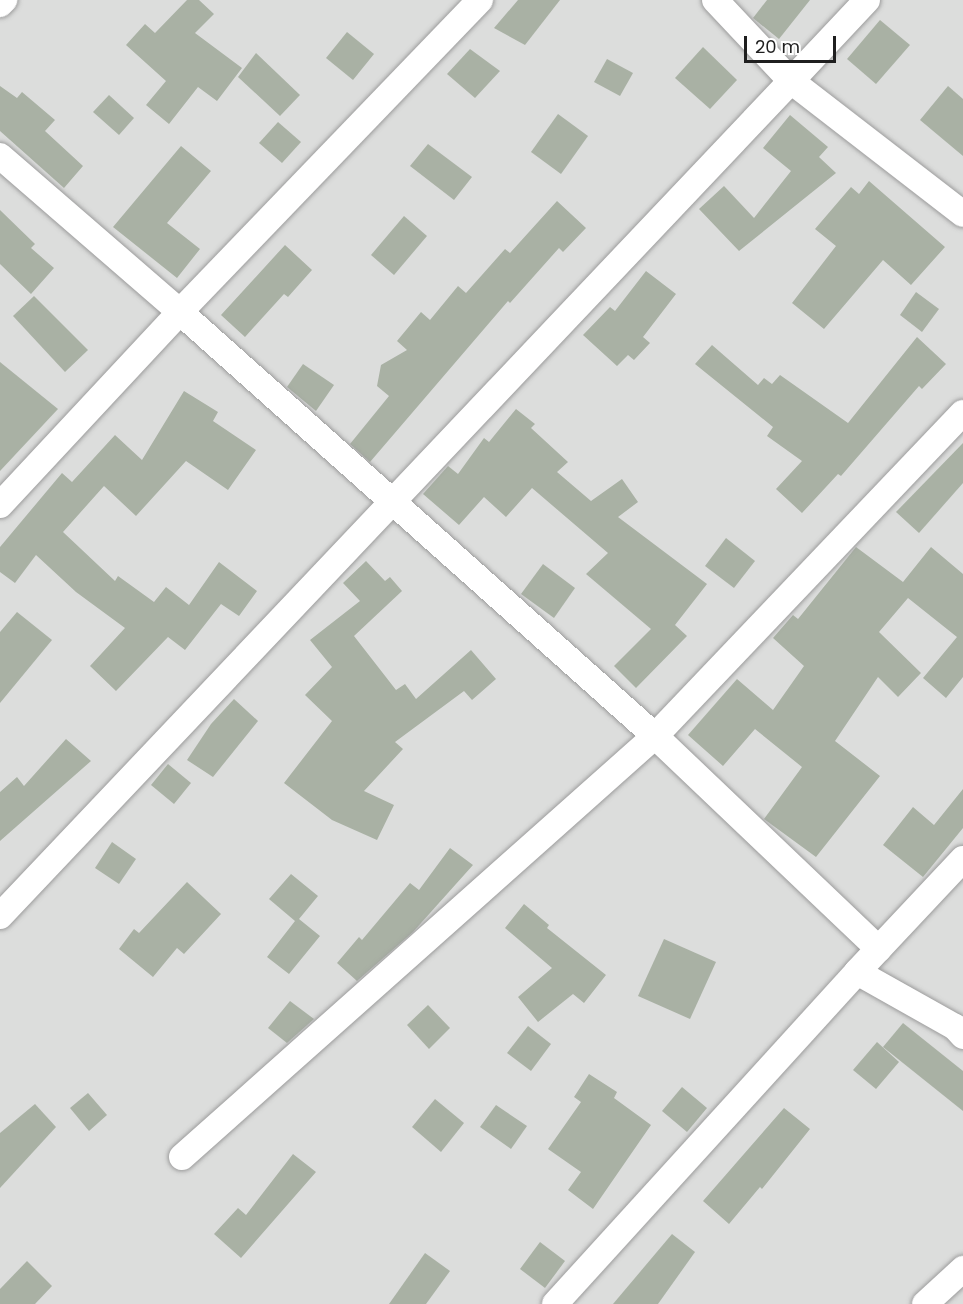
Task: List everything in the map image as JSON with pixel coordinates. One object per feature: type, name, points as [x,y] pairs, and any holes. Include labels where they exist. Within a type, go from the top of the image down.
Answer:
[{"type":"street","points":[[0,4],[4,0]]},
{"type":"street","points":[[0,506],[180,312],[480,0]]},
{"type":"street","points":[[715,0],[791,81],[963,214]]},
{"type":"street","points":[[0,916],[395,503],[867,0]]},
{"type":"street","points":[[0,156],[180,312],[656,736],[879,949]]},
{"type":"street","points":[[182,1157],[656,736],[963,414]]},
{"type":"street","points":[[555,1304],[963,859]]},
{"type":"street","points":[[857,972],[956,1027],[963,1036]]},
{"type":"street","points":[[925,1304],[963,1269]]},
{"type":"shaded area","points":[[0,0],[963,0],[963,1304],[0,1304]]},
{"type":"building","points":[[187,0],[199,0],[214,14],[195,33],[242,68],[217,101],[198,87],[169,124],[146,105],[166,81],[126,45],[145,24],[155,33]]},
{"type":"building","points":[[518,0],[560,0],[525,45],[494,28]]},
{"type":"building","points":[[767,0],[810,0],[779,39],[753,18]]},
{"type":"building","points":[[880,20],[910,45],[876,84],[847,59]]},
{"type":"building","points":[[347,32],[374,54],[353,80],[326,58]]},
{"type":"building","points":[[703,47],[737,80],[710,109],[675,78]]},
{"type":"building","points":[[470,49],[500,71],[475,98],[447,74]]},
{"type":"building","points":[[256,53],[300,95],[280,116],[238,77]]},
{"type":"building","points":[[607,59],[633,73],[620,96],[594,82]]},
{"type":"building","points":[[0,86],[17,98],[22,92],[55,120],[45,131],[83,166],[64,188],[0,131]]},
{"type":"building","points":[[948,86],[963,99],[963,156],[920,120]]},
{"type":"building","points":[[109,95],[134,118],[119,135],[93,112]]},
{"type":"building","points":[[558,114],[588,136],[561,174],[531,152]]},
{"type":"building","points":[[790,115],[828,147],[819,157],[836,173],[739,251],[699,209],[724,186],[754,218],[791,171],[763,148]]},
{"type":"building","points":[[278,122],[301,142],[282,163],[259,143]]},
{"type":"building","points":[[428,144],[472,177],[454,200],[410,166]]},
{"type":"building","points":[[181,146],[211,171],[167,223],[200,249],[177,278],[113,227]]},
{"type":"building","points":[[869,181],[945,247],[911,285],[883,260],[824,329],[792,303],[836,246],[815,229],[851,187],[859,194]]},
{"type":"building","points":[[557,201],[586,228],[563,252],[559,248],[510,303],[508,301],[370,462],[350,444],[389,396],[377,386],[381,365],[407,350],[397,341],[421,312],[430,320],[458,286],[466,293],[505,249],[510,253]]},
{"type":"building","points":[[0,210],[35,244],[31,248],[54,268],[31,294],[0,264]]},
{"type":"building","points":[[404,216],[427,236],[394,275],[371,255]]},
{"type":"building","points":[[285,245],[312,270],[288,297],[284,294],[245,337],[221,315]]},
{"type":"building","points":[[646,271],[676,294],[643,337],[650,343],[634,360],[628,355],[617,366],[583,335],[610,307],[615,311]]},
{"type":"building","points":[[916,292],[939,309],[922,332],[900,315]]},
{"type":"building","points":[[34,296],[88,350],[65,372],[13,316]]},
{"type":"building","points":[[917,337],[946,364],[922,389],[919,386],[841,476],[838,474],[802,513],[776,489],[802,461],[767,436],[773,427],[695,364],[712,345],[758,385],[764,378],[772,384],[780,375],[848,423]]},
{"type":"building","points":[[0,362],[58,409],[0,471]]},
{"type":"building","points":[[303,364],[334,385],[316,411],[287,387]]},
{"type":"building","points":[[184,391],[218,412],[213,421],[256,450],[228,490],[186,461],[136,516],[104,486],[63,532],[115,581],[118,576],[154,602],[166,587],[189,605],[219,562],[257,591],[239,616],[221,604],[185,650],[168,637],[116,691],[90,666],[125,628],[76,592],[36,555],[15,583],[0,572],[0,547],[62,473],[72,482],[115,435],[142,460]]},
{"type":"building","points":[[516,409],[535,424],[531,428],[568,462],[557,472],[591,501],[622,479],[638,502],[618,517],[707,584],[675,625],[687,636],[636,688],[614,666],[651,629],[586,574],[608,553],[532,488],[506,517],[484,497],[459,525],[423,494],[448,466],[458,474],[484,438],[489,442]]},
{"type":"building","points":[[963,443],[963,483],[919,533],[896,512]]},
{"type":"building","points":[[726,538],[755,561],[734,588],[705,566]]},
{"type":"building","points":[[856,547],[903,582],[931,547],[963,574],[963,677],[946,698],[923,678],[957,637],[908,598],[879,632],[921,673],[898,697],[878,677],[835,741],[880,776],[816,857],[764,819],[802,767],[755,729],[723,766],[688,735],[737,679],[773,710],[804,666],[773,638],[793,615],[798,619]]},
{"type":"building","points":[[366,561],[385,581],[390,577],[402,591],[354,636],[396,690],[405,684],[416,699],[471,650],[496,679],[472,700],[464,691],[395,742],[403,749],[364,791],[394,805],[377,840],[332,820],[284,783],[332,721],[305,695],[332,667],[310,640],[360,601],[343,583]]},
{"type":"building","points":[[543,564],[575,588],[554,618],[521,594]]},
{"type":"building","points":[[17,612],[52,640],[0,703],[0,632]]},
{"type":"building","points":[[234,699],[258,721],[213,777],[187,760],[211,724]]},
{"type":"building","points":[[66,739],[91,761],[0,841],[0,792],[17,777],[24,786]]},
{"type":"building","points":[[168,764],[191,783],[174,804],[151,785]]},
{"type":"building","points":[[963,789],[963,828],[923,877],[883,845],[913,807],[934,825]]},
{"type":"building","points":[[112,842],[136,859],[119,884],[95,868]]},
{"type":"building","points":[[450,848],[473,865],[413,932],[357,981],[337,963],[359,937],[362,940],[410,883],[419,890]]},
{"type":"building","points":[[291,874],[318,896],[299,919],[320,936],[289,974],[267,957],[295,921],[269,899]]},
{"type":"building","points":[[187,882],[221,914],[184,954],[177,948],[153,977],[119,949],[134,929],[139,933]]},
{"type":"building","points":[[524,904],[549,925],[547,928],[606,975],[584,1003],[573,994],[538,1022],[518,997],[552,968],[505,928]]},
{"type":"building","points":[[664,939],[716,962],[690,1019],[638,996]]},
{"type":"building","points":[[290,1001],[314,1019],[287,1043],[268,1028]]},
{"type":"building","points":[[428,1005],[450,1028],[429,1049],[407,1025]]},
{"type":"building","points":[[903,1023],[963,1071],[963,1111],[883,1047]]},
{"type":"building","points":[[528,1026],[551,1044],[531,1071],[507,1053]]},
{"type":"building","points":[[877,1042],[899,1062],[876,1089],[853,1070]]},
{"type":"building","points":[[589,1074],[617,1092],[614,1098],[651,1125],[593,1209],[568,1190],[581,1172],[548,1149],[581,1102],[574,1097]]},
{"type":"building","points":[[682,1087],[707,1108],[687,1132],[662,1111]]},
{"type":"building","points":[[88,1093],[107,1115],[89,1131],[70,1108]]},
{"type":"building","points":[[435,1099],[464,1123],[441,1152],[412,1127]]},
{"type":"building","points":[[35,1104],[56,1127],[0,1188],[0,1133]]},
{"type":"building","points":[[496,1105],[527,1126],[511,1149],[480,1127]]},
{"type":"building","points":[[784,1108],[810,1129],[762,1189],[760,1187],[729,1224],[703,1201]]},
{"type":"building","points":[[293,1154],[316,1172],[241,1258],[214,1234],[238,1208],[246,1215]]},
{"type":"building","points":[[672,1234],[695,1252],[658,1304],[613,1304]]},
{"type":"building","points":[[540,1242],[565,1261],[545,1288],[520,1269]]},
{"type":"building","points":[[425,1253],[450,1271],[426,1304],[389,1304]]},
{"type":"building","points":[[27,1261],[52,1286],[35,1304],[0,1304],[0,1289]]}]
